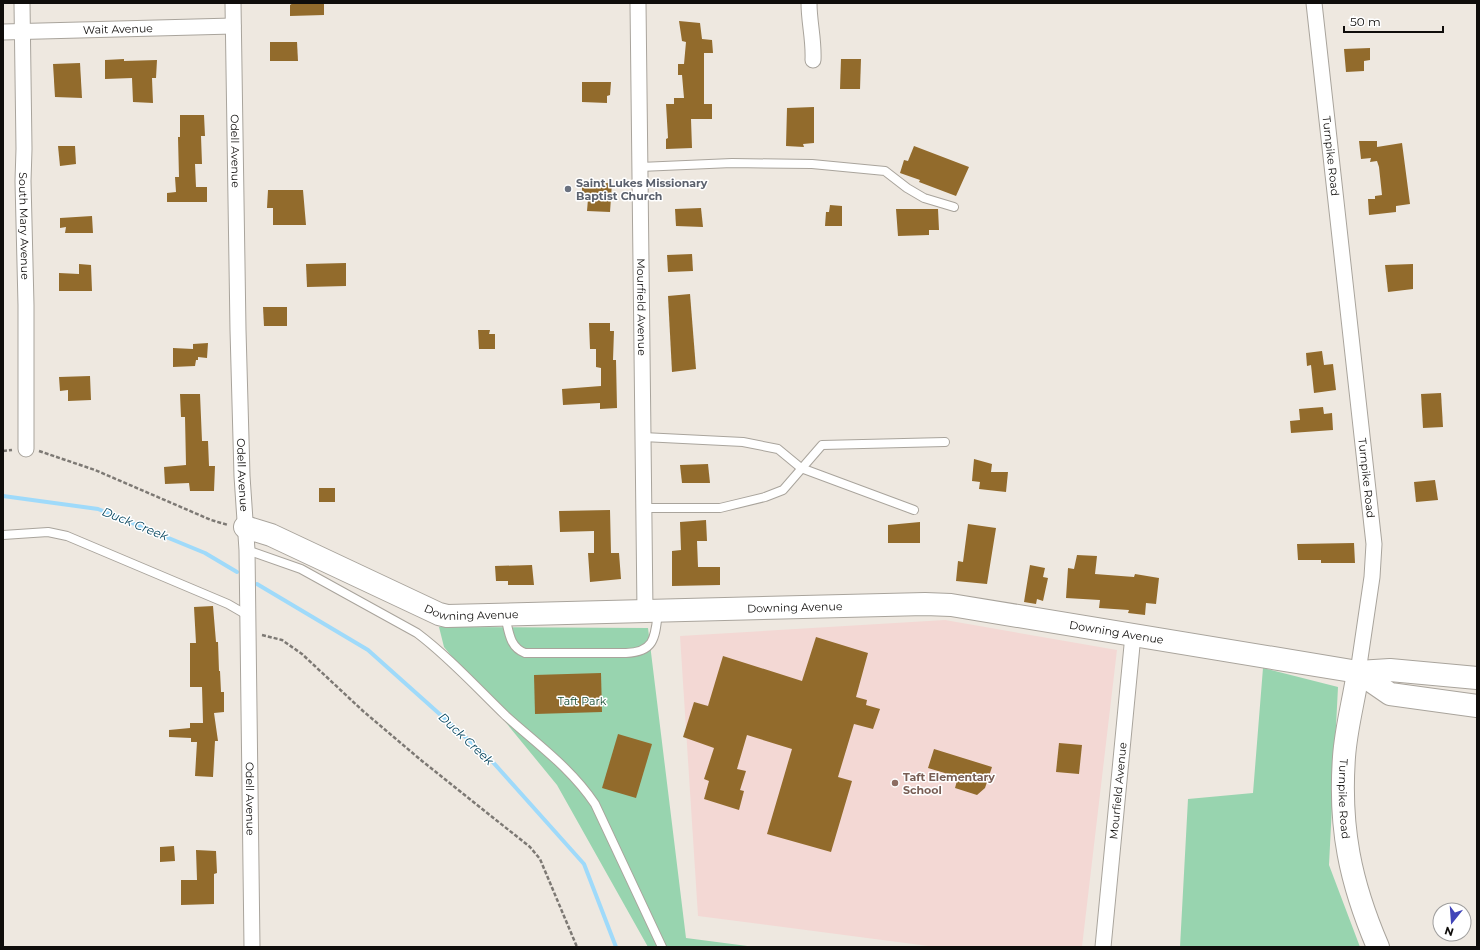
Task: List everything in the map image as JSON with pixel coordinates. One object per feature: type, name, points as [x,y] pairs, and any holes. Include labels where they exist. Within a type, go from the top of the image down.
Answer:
[{"type":"street","name":"South Mary Avenue","points":[[22,3],[26,449]]},
{"type":"street","name":"Odell Avenue","points":[[233,3],[238,330],[247,550],[252,947]]},
{"type":"street","name":"Mourfield Avenue","points":[[638,3],[644,508],[651,611]]},
{"type":"street","points":[[809,3],[814,42],[812,60]]},
{"type":"street","name":"Turnpike Road","points":[[1314,3],[1374,544],[1372,577],[1344,756],[1342,802],[1347,853],[1359,901],[1378,947]]},
{"type":"street","name":"Wait Avenue","points":[[3,32],[233,26]]},
{"type":"street","name":"Downing Avenue","points":[[245,527],[271,535],[439,614],[447,616],[931,604],[951,605],[1358,672],[1390,670],[1477,678]]},
{"type":"street","name":"Mourfield Avenue","points":[[1103,947],[1133,635]]},
{"type":"street","name":"Downing Avenue","points":[[1358,672],[1390,694],[1477,706]]},
{"type":"lane","points":[[640,167],[732,163],[812,164],[884,171],[906,188],[924,198],[954,207]]},
{"type":"lane","points":[[643,437],[743,442],[778,450],[801,468],[914,510]]},
{"type":"lane","points":[[644,508],[720,508],[750,501],[783,490],[822,445],[945,442]]},
{"type":"lane","points":[[3,536],[48,532],[66,536],[228,604],[247,615]]},
{"type":"lane","points":[[247,550],[301,569],[417,633],[434,645],[508,717],[562,764],[583,786],[595,804],[662,947]]},
{"type":"lane","points":[[505,615],[512,643],[519,651],[525,653],[638,653],[646,649],[655,633],[651,611]]},
{"type":"path","points":[[3,450],[26,449],[39,451],[95,470],[211,520],[245,527]]},
{"type":"path","points":[[248,631],[282,640],[302,654],[363,711],[422,761],[530,847],[540,860],[577,947]]},
{"type":"shaded area","name":"Taft Elementary School","points":[[945,620],[1117,650],[1082,947],[936,947],[698,916],[680,636]]},
{"type":"green space","name":"Taft Park","points":[[439,627],[648,628],[686,938],[755,947],[648,947],[557,785],[444,647]]},
{"type":"green space","points":[[1263,668],[1338,687],[1329,865],[1360,947],[1180,947],[1188,799],[1253,793]]},
{"type":"building","points":[[293,3],[324,3],[324,15],[290,16],[290,5]]},
{"type":"building","points":[[679,21],[700,23],[702,39],[712,40],[713,53],[704,53],[704,104],[712,104],[712,119],[691,119],[692,148],[666,149],[666,139],[668,138],[666,104],[674,104],[674,98],[684,98],[682,75],[678,75],[678,64],[684,64],[686,42],[682,41]]},
{"type":"building","points":[[270,42],[297,42],[298,61],[270,61]]},
{"type":"building","points":[[1370,48],[1370,60],[1364,61],[1364,71],[1346,72],[1344,49]]},
{"type":"building","points":[[124,59],[124,61],[157,60],[156,78],[152,78],[153,103],[133,102],[132,78],[105,79],[105,60]]},
{"type":"building","points":[[841,59],[861,59],[860,89],[840,89]]},
{"type":"building","points":[[80,63],[82,98],[55,97],[53,64]]},
{"type":"building","points":[[582,82],[611,82],[610,95],[607,96],[607,103],[582,102]]},
{"type":"building","points":[[814,107],[814,143],[803,144],[804,147],[786,146],[787,108]]},
{"type":"building","points":[[180,115],[204,115],[205,136],[201,136],[202,164],[195,164],[196,187],[207,187],[207,202],[167,202],[167,193],[176,192],[175,177],[179,177],[178,137],[180,137]]},
{"type":"building","points":[[1359,141],[1377,141],[1377,147],[1402,143],[1410,204],[1396,206],[1396,212],[1369,215],[1368,199],[1375,199],[1375,196],[1382,195],[1379,167],[1377,161],[1370,162],[1371,158],[1361,159]]},
{"type":"building","points":[[58,146],[75,146],[76,164],[60,166]]},
{"type":"building","points":[[914,146],[969,167],[956,196],[900,173],[904,160],[908,161]]},
{"type":"building","points":[[582,183],[612,183],[610,212],[587,211],[588,199],[582,198]]},
{"type":"building","points":[[268,190],[303,190],[306,225],[273,225],[273,208],[267,208]]},
{"type":"building","points":[[830,205],[842,206],[842,226],[825,226],[826,212],[829,212]]},
{"type":"building","points":[[701,208],[703,227],[676,226],[675,209]]},
{"type":"building","points":[[896,209],[938,209],[939,230],[929,230],[929,235],[898,236]]},
{"type":"building","points":[[92,216],[93,233],[65,233],[66,227],[60,228],[60,218]]},
{"type":"building","points":[[692,254],[693,271],[668,272],[667,255]]},
{"type":"building","points":[[346,263],[346,286],[307,287],[306,264]]},
{"type":"building","points":[[79,264],[91,265],[92,291],[59,291],[59,273],[79,274]]},
{"type":"building","points":[[1413,264],[1413,289],[1388,292],[1385,265]]},
{"type":"building","points":[[690,294],[696,369],[672,372],[668,296]]},
{"type":"building","points":[[263,307],[287,307],[287,326],[264,326]]},
{"type":"building","points":[[589,323],[610,323],[610,331],[614,331],[613,360],[616,360],[617,408],[600,409],[600,403],[563,405],[562,389],[601,386],[601,368],[596,367],[596,349],[590,349]]},
{"type":"building","points":[[478,330],[490,330],[489,334],[495,334],[495,349],[479,349]]},
{"type":"building","points":[[208,343],[207,358],[198,357],[195,366],[173,367],[173,348],[193,349],[193,344]]},
{"type":"building","points":[[1322,351],[1324,365],[1333,364],[1336,390],[1314,393],[1311,365],[1307,366],[1306,353]]},
{"type":"building","points":[[90,376],[91,400],[68,401],[68,390],[60,391],[59,377]]},
{"type":"building","points":[[1441,393],[1443,427],[1423,428],[1421,394]]},
{"type":"building","points":[[180,394],[200,394],[202,441],[208,441],[209,466],[215,466],[214,491],[190,491],[189,483],[165,484],[164,467],[186,465],[185,417],[181,417]]},
{"type":"building","points":[[1323,407],[1324,414],[1332,413],[1333,430],[1291,433],[1290,421],[1300,420],[1299,409]]},
{"type":"building","points":[[974,459],[992,464],[991,472],[1008,472],[1006,492],[979,489],[980,482],[972,481]]},
{"type":"building","points":[[708,464],[710,483],[682,483],[680,465]]},
{"type":"building","points":[[1435,480],[1438,500],[1416,502],[1414,482]]},
{"type":"building","points":[[319,488],[335,488],[335,502],[319,502]]},
{"type":"building","points":[[610,510],[611,553],[619,553],[621,579],[590,582],[588,553],[594,553],[594,531],[560,532],[559,511]]},
{"type":"building","points":[[706,520],[707,541],[697,541],[698,567],[720,567],[720,585],[672,586],[672,551],[681,550],[680,522]]},
{"type":"building","points":[[920,522],[920,543],[888,543],[888,525]]},
{"type":"building","points":[[968,524],[996,528],[987,584],[956,581],[958,561],[963,562]]},
{"type":"building","points":[[1354,543],[1355,563],[1321,563],[1321,560],[1298,560],[1297,544]]},
{"type":"building","points":[[1077,555],[1097,556],[1095,574],[1134,577],[1135,574],[1159,578],[1156,604],[1146,603],[1145,615],[1128,613],[1129,610],[1099,608],[1100,600],[1066,598],[1068,568],[1074,569]]},
{"type":"building","points":[[532,565],[534,585],[508,585],[508,581],[496,581],[495,566]]},
{"type":"building","points":[[1030,565],[1045,568],[1043,577],[1048,578],[1043,601],[1037,599],[1036,604],[1024,602]]},
{"type":"building","points":[[213,606],[216,642],[218,642],[221,692],[224,692],[224,712],[214,713],[218,741],[215,741],[213,777],[195,776],[197,742],[191,742],[191,738],[169,737],[169,730],[190,728],[190,723],[203,723],[202,687],[190,687],[190,643],[196,643],[194,607]]},
{"type":"building","points":[[816,637],[868,653],[856,697],[867,700],[866,705],[880,709],[873,729],[854,724],[838,777],[852,781],[831,852],[767,834],[792,749],[747,735],[737,769],[746,771],[740,790],[744,791],[739,810],[704,799],[709,781],[704,779],[714,748],[683,737],[694,702],[708,706],[723,656],[802,681]]},
{"type":"building","points":[[601,673],[602,712],[535,714],[534,675]]},
{"type":"building","points":[[618,734],[652,744],[636,798],[602,788]]},
{"type":"building","points":[[1059,743],[1082,745],[1079,774],[1056,772]]},
{"type":"building","points":[[934,749],[992,767],[985,788],[977,795],[955,788],[958,777],[928,768]]},
{"type":"building","points":[[174,846],[175,861],[160,862],[160,847]]},
{"type":"building","points":[[196,850],[216,851],[217,873],[214,874],[214,904],[181,905],[181,880],[197,880]]},
{"type":"waterway","name":"Duck Creek","points":[[3,496],[98,509],[205,553],[237,572]]},
{"type":"waterway","name":"Duck Creek","points":[[257,584],[368,650],[491,760],[584,864],[616,947]]},
{"type":"place","name":"Saint Lukes Missionary Baptist Church","points":[[568,189]]},
{"type":"place","name":"Taft Elementary School","points":[[895,783]]}]
